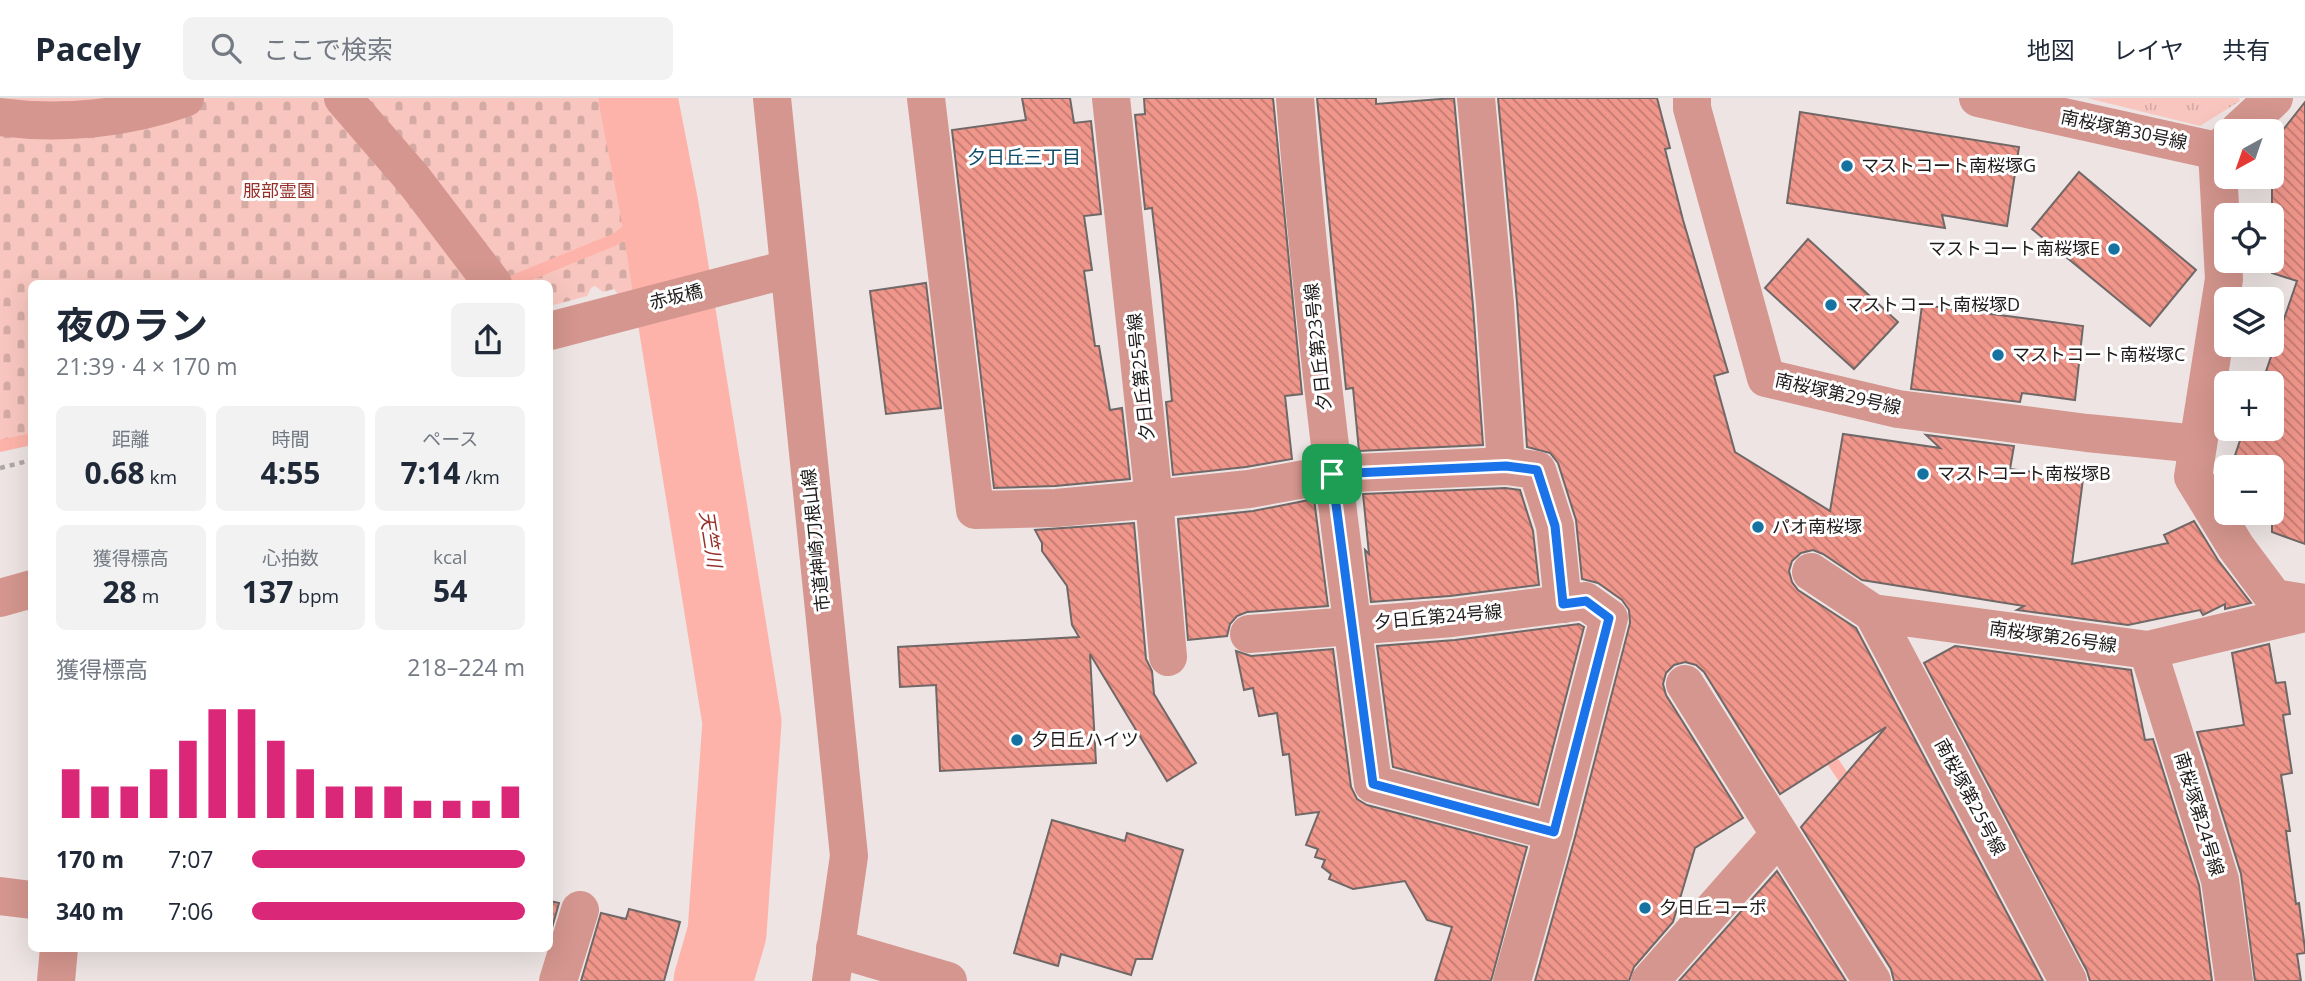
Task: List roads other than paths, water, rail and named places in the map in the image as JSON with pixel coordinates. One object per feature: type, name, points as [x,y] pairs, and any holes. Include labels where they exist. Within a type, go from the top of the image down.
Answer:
[{"type":"street","points":[[0,117],[51,121],[107,117],[186,98]]},
{"type":"street","points":[[344,98],[413,179],[490,280]]},
{"type":"street","name":"市道神崎刀根山線","points":[[772,98],[849,856],[833,965]]},
{"type":"street","points":[[926,98],[975,510],[1056,508],[1154,499],[1249,489],[1332,474],[1506,466],[1537,470],[1555,526],[1574,603],[1609,618],[1554,832],[1512,981]]},
{"type":"street","name":"夕日丘第25号線","points":[[1111,98],[1154,499],[1168,657]]},
{"type":"street","name":"夕日丘第23号線","points":[[1295,98],[1332,474],[1373,784],[1554,832]]},
{"type":"street","points":[[1476,98],[1495,304],[1506,466]]},
{"type":"street","name":"南桜塚第29号線","points":[[1692,98],[1692,108],[1766,379],[1898,409],[2198,444]]},
{"type":"street","name":"南桜塚第30号線","points":[[1978,98],[2214,139]]},
{"type":"street","points":[[2251,119],[2274,98]]},
{"type":"street","points":[[2226,189],[2224,279],[2193,477],[2236,547],[2274,598],[2305,603]]},
{"type":"street","name":"赤坂橋","points":[[553,330],[789,269]]},
{"type":"street","name":"南桜塚第26号線","points":[[1811,572],[1873,613],[2148,650],[2305,613]]},
{"type":"street","points":[[0,598],[28,590]]},
{"type":"street","name":"夕日丘第24号線","points":[[1249,634],[1452,618],[1574,603]]},
{"type":"street","name":"南桜塚第25号線","points":[[1873,613],[2068,981]]},
{"type":"street","name":"南桜塚第24号線","points":[[2148,650],[2220,880],[2234,981]]},
{"type":"street","points":[[1685,684],[1872,981]]},
{"type":"street","points":[[1650,981],[1779,835]]},
{"type":"street","points":[[0,896],[28,900]]},
{"type":"street","points":[[558,981],[580,910]]},
{"type":"street","points":[[56,981],[60,952]]},
{"type":"street","points":[[833,965],[948,981]]},
{"type":"waterway","name":"天竺川","points":[[638,98],[659,206],[742,722],[727,933],[713,981]]},
{"type":"waterway","points":[[516,280],[616,239],[659,206]]},
{"type":"waterway","points":[[0,446],[28,440]]},
{"type":"waterway","points":[[1823,747],[1852,790]]},
{"type":"place","name":"マストコート南桜塚G","points":[[1847,166]]},
{"type":"place","name":"マストコート南桜塚E","points":[[2114,249]]},
{"type":"place","name":"マストコート南桜塚D","points":[[1831,305]]},
{"type":"place","name":"マストコート南桜塚C","points":[[1998,355]]},
{"type":"place","name":"マストコート南桜塚B","points":[[1923,474]]},
{"type":"place","name":"パオ南桜塚","points":[[1758,527]]},
{"type":"place","name":"夕日丘ハイツ","points":[[1017,740]]},
{"type":"place","name":"夕日丘コーポ","points":[[1645,908]]},
{"type":"district","name":"夕日丘三丁目","points":[[1024,157]]},
{"type":"park label","name":"服部霊園","points":[[279,191]]}]
